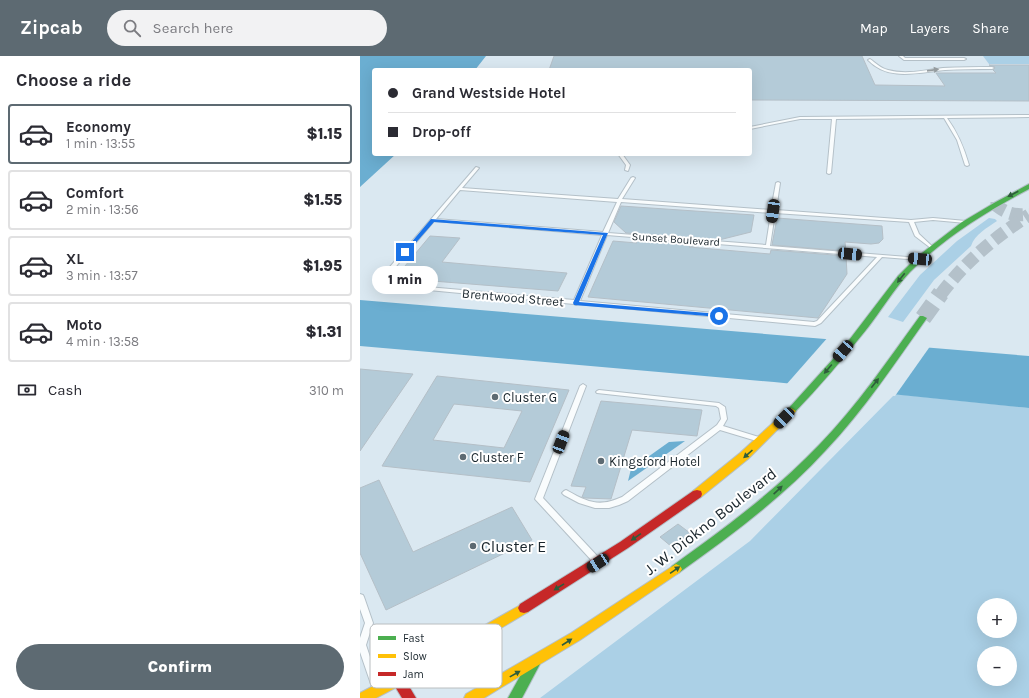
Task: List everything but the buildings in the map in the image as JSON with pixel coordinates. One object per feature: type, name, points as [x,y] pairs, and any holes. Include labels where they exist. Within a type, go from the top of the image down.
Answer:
[{"type":"street","name":"J. W. Diokno Boulevard","points":[[498,624],[598,563],[668,516],[733,467],[762,441],[795,407],[862,328],[906,272],[932,248],[966,222],[997,202],[1029,186]]},
{"type":"street","name":"J. W. Diokno Boulevard","points":[[502,681],[534,663],[640,594],[708,546],[767,500],[809,462],[851,414],[914,333],[923,318]]},
{"type":"street","points":[[515,698],[534,663]]},
{"type":"street","name":"J. W. Diokno Boulevard","points":[[362,698],[383,688]]},
{"type":"street","points":[[403,688],[409,698]]},
{"type":"street","name":"J. W. Diokno Boulevard","points":[[471,698],[489,688]]},
{"type":"lane","points":[[902,56],[904,60],[920,58],[964,59],[962,56]]},
{"type":"lane","points":[[870,60],[877,68],[894,72],[992,68]]},
{"type":"lane","points":[[752,128],[800,118],[1029,116]]},
{"type":"lane","points":[[945,117],[961,143],[967,165]]},
{"type":"lane","points":[[829,173],[834,118]]},
{"type":"lane","points":[[621,156],[628,165],[627,170]]},
{"type":"lane","points":[[433,220],[477,168]]},
{"type":"lane","points":[[576,303],[619,201],[634,178]]},
{"type":"lane","points":[[768,246],[778,183]]},
{"type":"lane","points":[[459,189],[911,221],[933,219],[966,222]]},
{"type":"lane","name":"Sunset Boulevard","points":[[433,220],[920,259]]},
{"type":"lane","name":"Brentwood Street","points":[[433,220],[378,284],[814,324],[820,322],[881,256]]},
{"type":"lane","points":[[911,221],[917,235],[932,248]]},
{"type":"lane","points":[[583,386],[539,499],[598,563]]},
{"type":"lane","points":[[566,492],[582,502],[591,505],[600,506],[617,503],[626,499],[719,427],[724,419],[722,408],[717,404],[599,392]]},
{"type":"lane","points":[[719,427],[762,441]]},
{"type":"lane","points":[[360,597],[369,623],[361,644],[370,670]]},
{"type":"shaded area","points":[[360,56],[486,56],[477,68],[372,68],[372,156],[394,156],[360,187]]},
{"type":"shaded area","points":[[983,56],[1029,56],[1029,64],[989,64]]},
{"type":"shaded area","points":[[989,218],[997,221],[978,235],[971,246],[934,280],[903,322],[888,317],[920,275],[957,241]]},
{"type":"shaded area","points":[[360,300],[1029,356],[1029,408],[774,382],[360,346]]},
{"type":"shaded area","points":[[895,394],[1029,408],[1029,698],[540,698],[750,541]]},
{"type":"shaded area","points":[[685,441],[628,481],[631,469],[669,442]]},
{"type":"pier","points":[[829,336],[931,345],[895,396],[785,386]]},
{"type":"tunnel","points":[[997,202],[997,206],[1008,213],[1020,215],[1029,214]]},
{"type":"tunnel","points":[[941,294],[960,271],[981,251],[1004,232],[1029,215]]},
{"type":"tunnel","points":[[923,318],[941,293]]},
{"type":"traffic: fast","points":[[791,411],[846,350],[890,291],[920,258],[949,234],[996,204],[1029,186]]},
{"type":"traffic: fast","points":[[676,569],[744,519],[777,492],[824,447],[854,411],[923,318]]},
{"type":"traffic: fast","points":[[515,698],[534,664]]},
{"type":"traffic: slow","points":[[697,494],[744,456],[791,411]]},
{"type":"traffic: slow","points":[[502,680],[626,604],[676,569]]},
{"type":"traffic: slow","points":[[497,624],[524,608]]},
{"type":"traffic: slow","points":[[363,698],[382,688]]},
{"type":"traffic: slow","points":[[471,698],[489,688]]},
{"type":"traffic: jam","points":[[524,608],[624,545],[697,494]]},
{"type":"traffic: jam","points":[[403,688],[409,698]]},
{"type":"place","name":"Cluster G","points":[[495,397]]},
{"type":"place","name":"Cluster F","points":[[463,457]]},
{"type":"place","name":"Kingsford Hotel","points":[[601,461]]},
{"type":"place","name":"Cluster E","points":[[473,546]]},
{"type":"route","points":[[405,252],[433,220],[606,234],[576,303],[719,316]]}]
